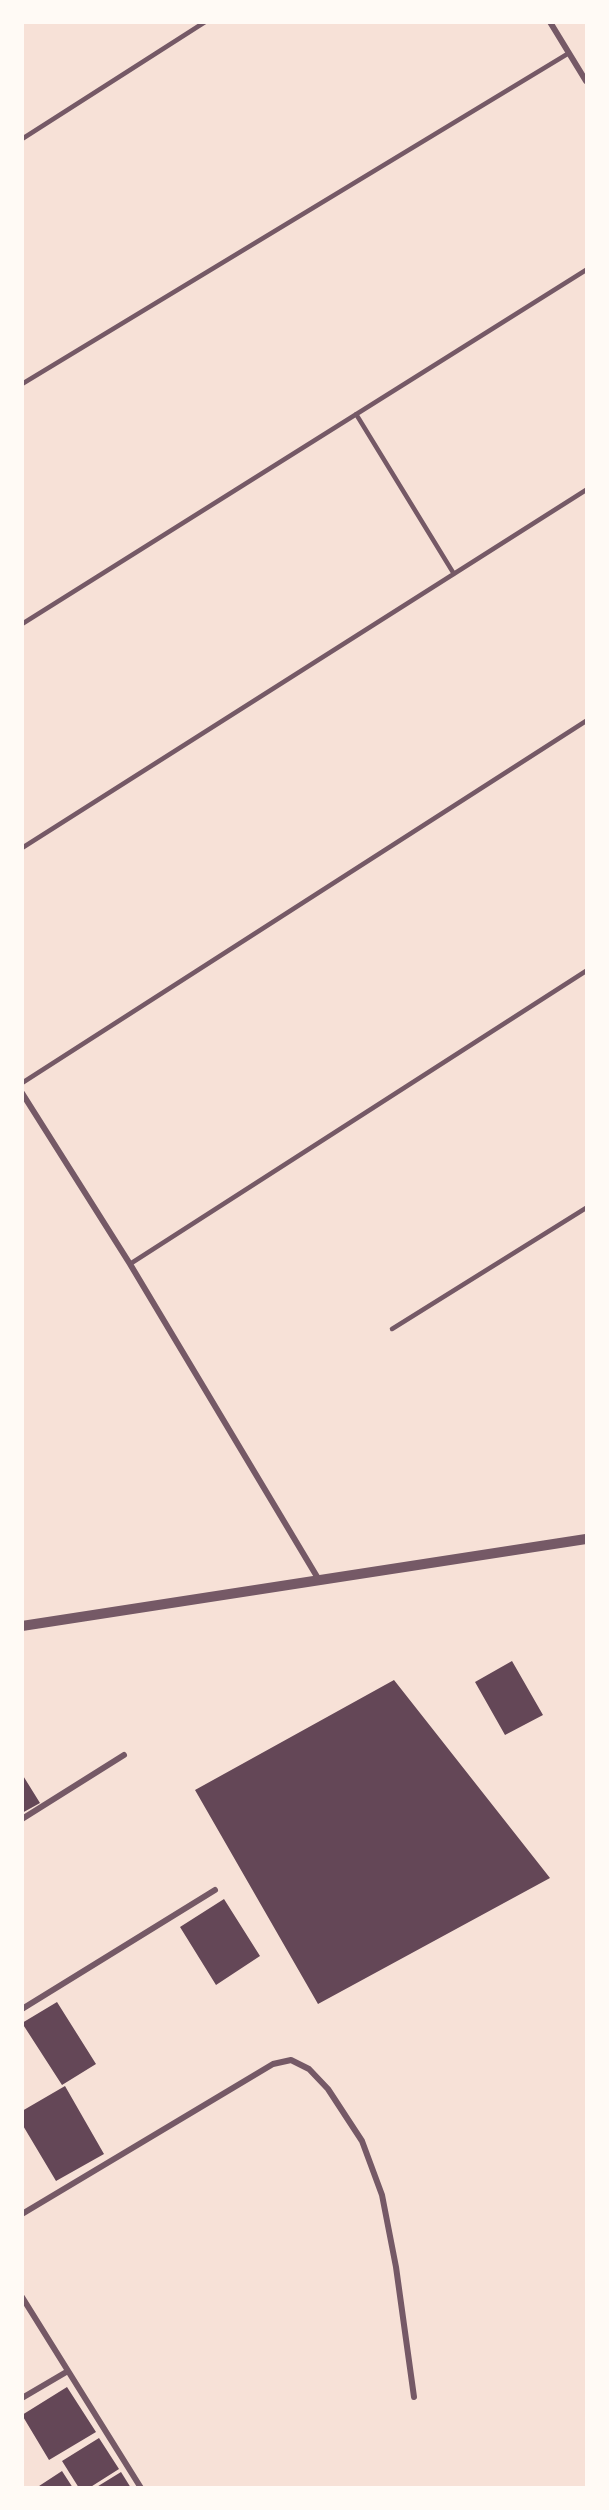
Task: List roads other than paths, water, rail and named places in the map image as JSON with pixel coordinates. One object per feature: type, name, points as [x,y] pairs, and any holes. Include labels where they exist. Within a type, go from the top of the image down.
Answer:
[{"type":"street","points":[[550,22],[586,81]]},
{"type":"street","points":[[22,1093],[130,1264],[319,1580]]},
{"type":"street","points":[[22,1626],[586,1539]]},
{"type":"street","points":[[22,1819],[124,1755]]},
{"type":"street","points":[[22,2010],[215,1890]]},
{"type":"street","points":[[22,2214],[273,2064],[291,2060],[309,2069],[328,2089],[362,2141],[382,2195],[396,2267],[414,2397]]},
{"type":"street","points":[[22,2297],[141,2487]]},
{"type":"street","points":[[22,2398],[68,2371]]},
{"type":"lane","points":[[22,139],[205,22]]},
{"type":"lane","points":[[22,384],[569,53]]},
{"type":"lane","points":[[22,624],[586,270]]},
{"type":"lane","points":[[356,414],[454,574]]},
{"type":"lane","points":[[22,848],[586,490]]},
{"type":"lane","points":[[22,1083],[586,721]]},
{"type":"lane","points":[[130,1264],[586,971]]},
{"type":"lane","points":[[392,1329],[586,1208]]}]
